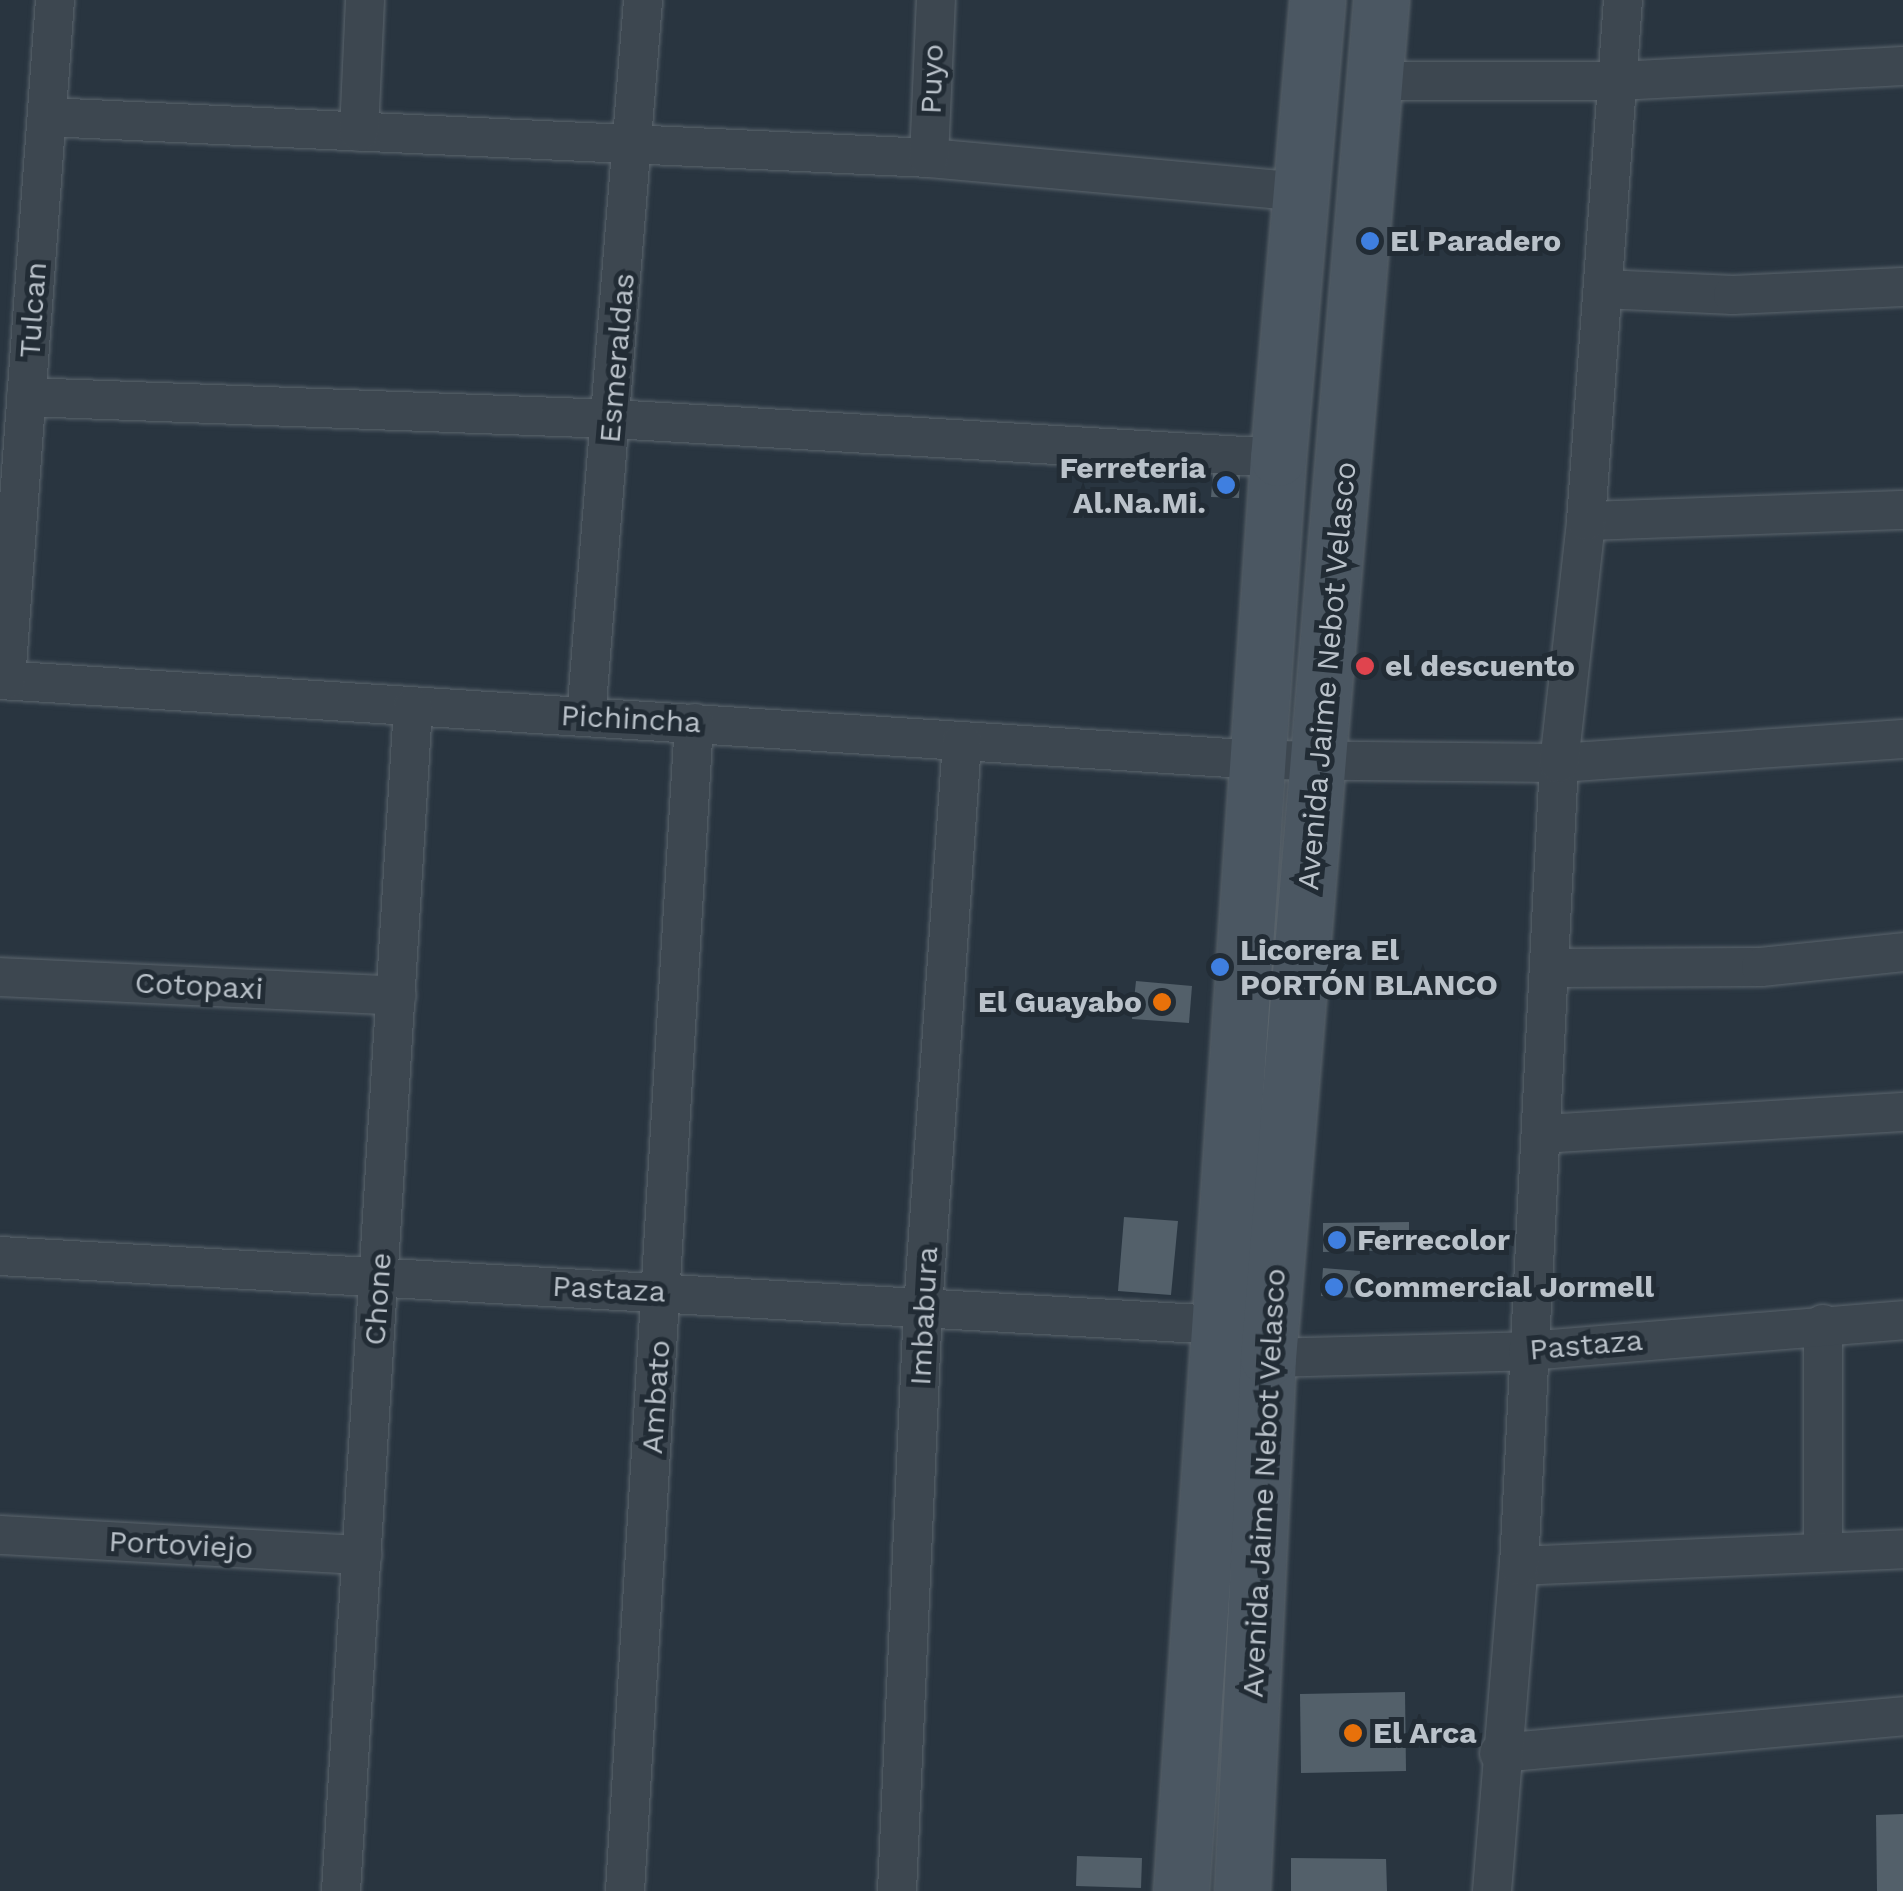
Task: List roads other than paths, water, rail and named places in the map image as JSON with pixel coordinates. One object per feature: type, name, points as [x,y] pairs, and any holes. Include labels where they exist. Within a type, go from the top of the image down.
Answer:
[{"type":"main road","name":"Avenida Jaime Nebot Velasco","points":[[1182,1891],[1218,1325],[1262,760],[1278,458],[1304,192],[1317,0]]},
{"type":"main road","name":"Avenida Jaime Nebot Velasco","points":[[1242,1891],[1268,1358],[1321,760],[1381,0]]},
{"type":"street","name":"Tulcan","points":[[3,680],[55,0]]},
{"type":"street","points":[[359,132],[366,0]]},
{"type":"street","name":"Esmeraldas","points":[[586,716],[643,0]]},
{"type":"street","name":"Puyo","points":[[929,158],[936,0]]},
{"type":"street","points":[[1492,1891],[1499,1753],[1519,1566],[1559,763],[1586,521],[1623,0]]},
{"type":"street","points":[[1376,81],[1618,80],[1903,66]]},
{"type":"street","points":[[46,117],[929,158],[1304,192]]},
{"type":"street","points":[[1603,289],[1733,294],[1903,286]]},
{"type":"street","points":[[26,396],[612,419],[1278,458]]},
{"type":"street","points":[[1586,521],[1903,510]]},
{"type":"street","name":"Pichincha","points":[[3,680],[1262,760],[1559,763],[1903,739]]},
{"type":"street","name":"Chone","points":[[340,1891],[413,707]]},
{"type":"street","name":"Ambato","points":[[625,1891],[694,722]]},
{"type":"street","name":"Imbabura","points":[[897,1891],[923,1308],[962,742]]},
{"type":"street","points":[[1550,968],[1761,968],[1903,952]]},
{"type":"street","name":"Cotopaxi","points":[[0,977],[397,996]]},
{"type":"street","points":[[1543,1134],[1903,1112]]},
{"type":"street","name":"Pastaza","points":[[0,1256],[1218,1325]]},
{"type":"street","name":"Pastaza","points":[[1268,1358],[1528,1351],[1903,1320]]},
{"type":"street","points":[[1823,1324],[1824,1551]]},
{"type":"street","name":"Portoviejo","points":[[0,1535],[362,1555]]},
{"type":"street","points":[[1519,1566],[1903,1549]]},
{"type":"street","points":[[1499,1753],[1903,1716]]},
{"type":"place","name":"El Paradero","points":[[1370,241]]},
{"type":"place","name":"Ferreteria Al.Na.Mi.","points":[[1226,485]]},
{"type":"place","name":"el descuento","points":[[1365,666]]},
{"type":"place","name":"Licorera El PORTÓN BLANCO","points":[[1220,967]]},
{"type":"place","name":"El Guayabo","points":[[1162,1002]]},
{"type":"place","name":"Ferrecolor","points":[[1337,1240]]},
{"type":"place","name":"Commercial Jormell","points":[[1334,1287]]},
{"type":"place","name":"El Arca","points":[[1353,1733]]}]
